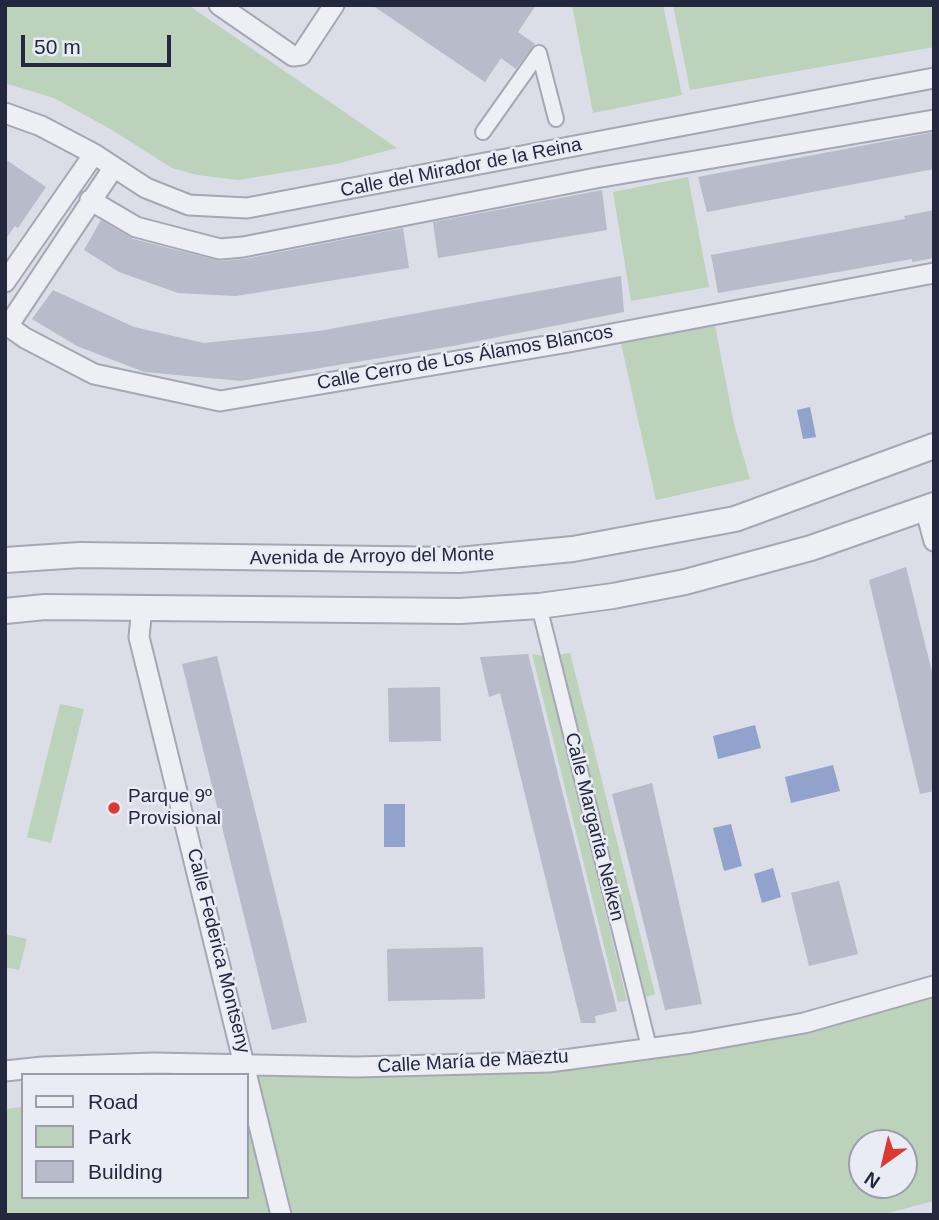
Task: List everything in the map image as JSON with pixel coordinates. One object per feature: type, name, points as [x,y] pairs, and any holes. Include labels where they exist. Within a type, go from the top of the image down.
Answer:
[{"type":"street","points":[[219,5],[293,56],[301,55],[334,5]]},
{"type":"street","points":[[483,132],[539,53],[556,119]]},
{"type":"street","name":"Calle del Mirador de la Reina","points":[[5,113],[41,126],[94,154],[146,188],[189,205],[247,208],[934,78]]},
{"type":"street","name":"Calle del Mirador de la Reina","points":[[90,200],[136,227],[220,249],[243,247],[596,178],[934,120]]},
{"type":"street","points":[[5,282],[94,154]]},
{"type":"street","name":"Calle Cerro de Los Álamos Blancos","points":[[114,167],[7,325],[25,338],[94,374],[220,401],[569,342],[934,273]]},
{"type":"street","name":"Avenida de Arroyo del Monte","points":[[5,560],[80,555],[459,560],[573,549],[735,519],[934,446]]},
{"type":"street","points":[[5,611],[45,607],[142,607],[460,611],[539,606],[612,596],[709,576],[811,548],[929,506],[934,541]]},
{"type":"street","name":"Calle Margarita Nelken","points":[[539,606],[649,1047]]},
{"type":"street","name":"Calle Federica Montseny","points":[[142,607],[139,637],[281,1215]]},
{"type":"street","name":"Calle María de Maeztu","points":[[5,1071],[89,1064],[356,1067],[549,1062],[691,1043],[804,1023],[934,986]]},
{"type":"green space","points":[[5,5],[188,5],[397,148],[336,164],[238,180],[197,175],[172,168],[54,98],[5,83]]},
{"type":"green space","points":[[572,5],[663,5],[682,95],[593,113]]},
{"type":"green space","points":[[673,5],[934,5],[934,47],[690,90]]},
{"type":"green space","points":[[688,177],[709,287],[631,301],[613,192]]},
{"type":"green space","points":[[713,315],[734,424],[750,479],[656,500],[618,330]]},
{"type":"green space","points":[[570,653],[655,994],[646,997],[558,655]]},
{"type":"green space","points":[[532,654],[544,656],[627,1001],[618,1002]]},
{"type":"green space","points":[[60,704],[84,709],[51,843],[27,837]]},
{"type":"green space","points":[[5,934],[27,939],[19,970],[5,967]]},
{"type":"green space","points":[[934,985],[934,1201],[877,1215],[5,1215],[5,1109],[21,1107],[21,1199],[248,1199],[246,1064],[356,1067],[691,1043]]},
{"type":"water","points":[[810,407],[816,437],[803,439],[797,410]]},
{"type":"water","points":[[755,725],[761,748],[718,759],[713,736]]},
{"type":"water","points":[[833,765],[840,791],[791,803],[785,777]]},
{"type":"water","points":[[384,804],[405,804],[405,847],[384,847]]},
{"type":"water","points":[[731,824],[742,866],[724,871],[713,828]]},
{"type":"water","points":[[773,868],[781,897],[762,903],[754,874]]},
{"type":"building","points":[[372,5],[536,5],[518,32],[535,44],[516,69],[501,58],[485,82]]},
{"type":"building","points":[[934,132],[934,169],[707,212],[698,177]]},
{"type":"building","points":[[5,159],[46,187],[18,228],[15,226],[5,240]]},
{"type":"building","points":[[602,190],[607,230],[438,258],[433,222]]},
{"type":"building","points":[[934,210],[934,258],[912,262],[912,259],[718,293],[711,255],[905,219],[904,216]]},
{"type":"building","points":[[101,220],[133,239],[221,261],[245,259],[403,228],[409,268],[236,296],[178,293],[119,272],[84,250]]},
{"type":"building","points":[[621,276],[624,312],[453,346],[241,381],[144,372],[77,346],[32,319],[53,290],[134,327],[204,343],[319,331]]},
{"type":"building","points":[[906,567],[934,680],[934,791],[920,794],[869,580]]},
{"type":"building","points":[[528,654],[617,1011],[595,1016],[596,1023],[581,1023],[500,693],[489,697],[480,657]]},
{"type":"building","points":[[217,656],[307,1022],[272,1030],[182,664]]},
{"type":"building","points":[[440,687],[441,741],[389,742],[388,688]]},
{"type":"building","points":[[652,783],[702,1004],[665,1010],[612,794]]},
{"type":"building","points":[[839,881],[858,954],[809,966],[791,893]]},
{"type":"building","points":[[483,947],[485,999],[388,1001],[387,949]]},
{"type":"place","name":"Parque 9º Provisional","points":[[114,808]]}]
